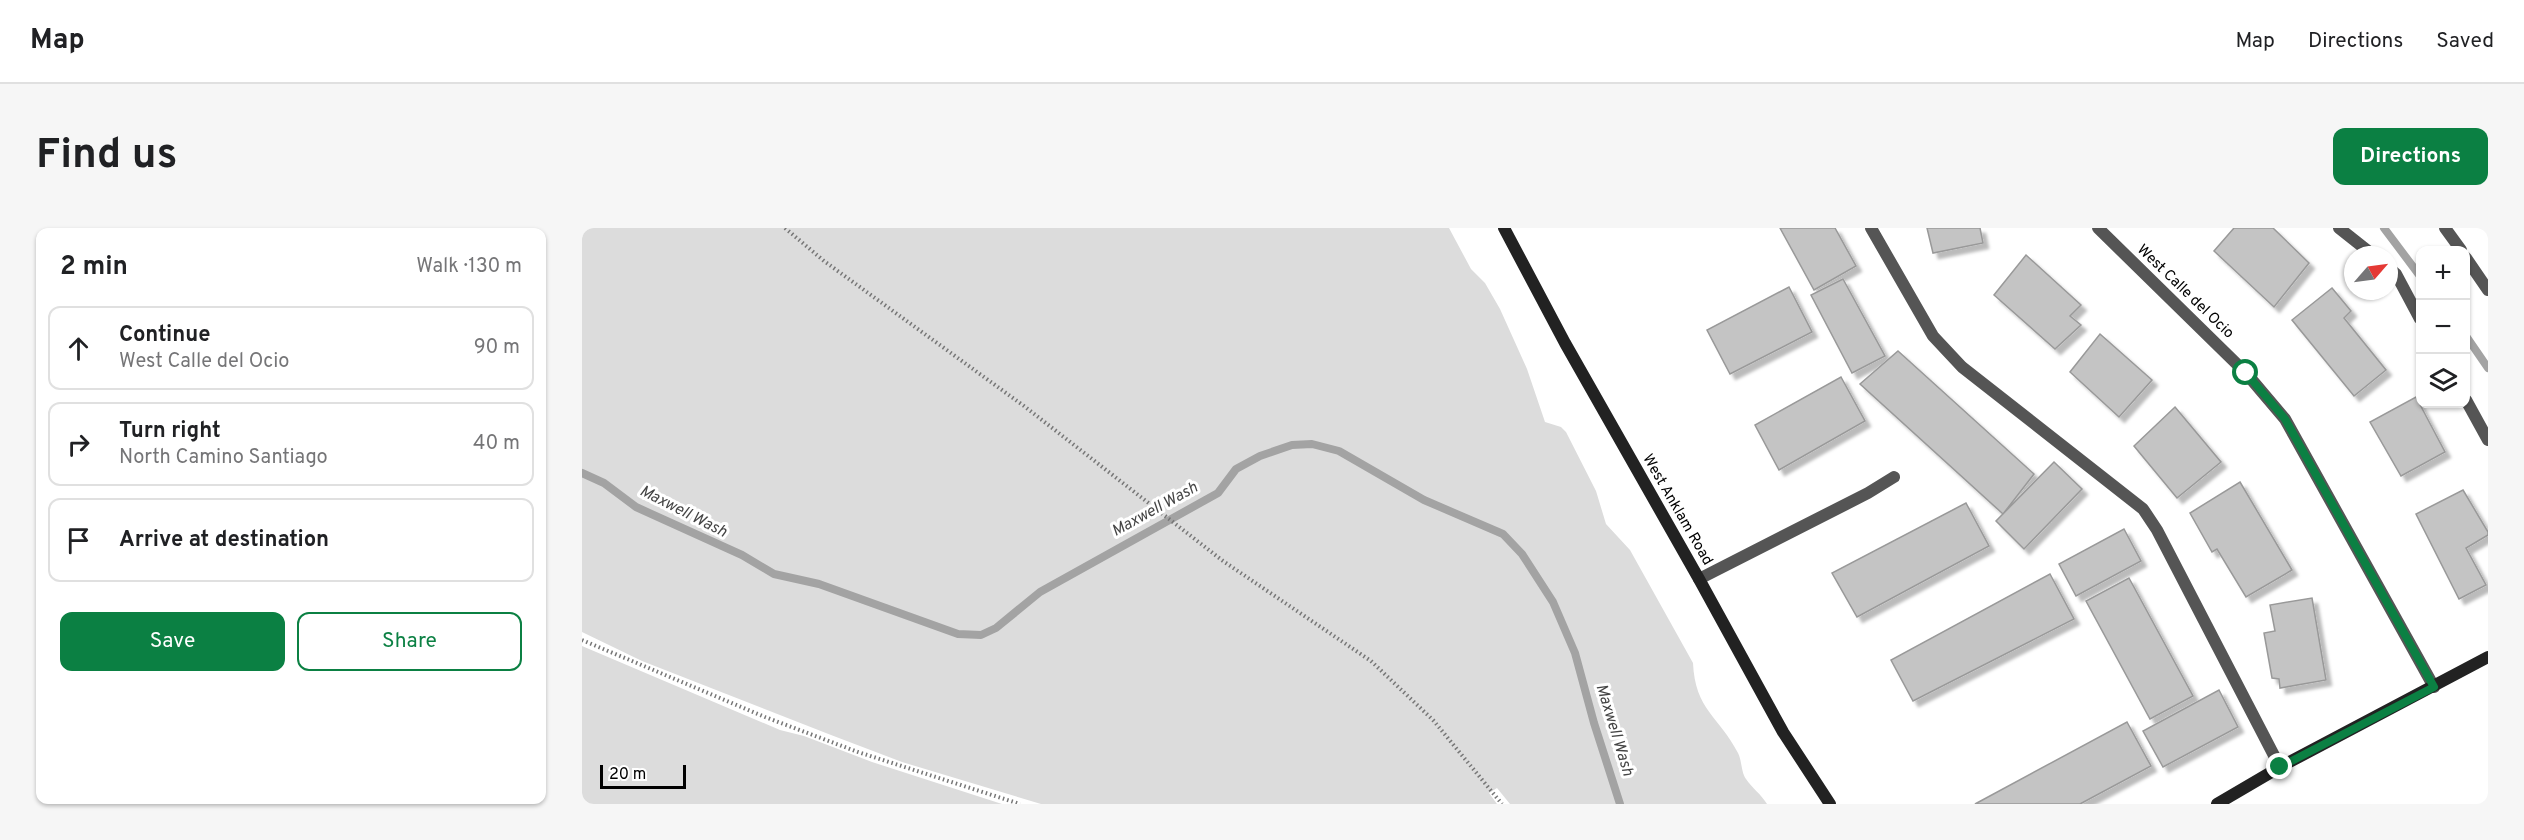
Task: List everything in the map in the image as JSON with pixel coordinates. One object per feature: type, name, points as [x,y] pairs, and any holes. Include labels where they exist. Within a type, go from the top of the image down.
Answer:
[{"type":"main road","name":"West Anklam Road","points":[[1504,228],[1782,732],[1830,804]]},
{"type":"main road","points":[[2217,804],[2280,767],[2488,657]]},
{"type":"street","points":[[1871,228],[1933,336],[1962,367],[2143,509],[2157,530],[2280,767]]},
{"type":"street","name":"West Calle del Ocio","points":[[2097,228],[2246,373],[2285,419],[2434,687]]},
{"type":"street","points":[[2339,228],[2362,246]]},
{"type":"street","points":[[2445,228],[2458,246]]},
{"type":"street","points":[[2470,264],[2488,290]]},
{"type":"street","points":[[2398,278],[2416,310]]},
{"type":"street","points":[[2470,407],[2488,440]]},
{"type":"street","points":[[1699,579],[1868,493],[1894,477]]},
{"type":"path","points":[[785,228],[824,261],[1024,406],[1223,561],[1371,661],[1433,720],[1502,804]]},
{"type":"path","points":[[582,640],[775,721],[858,752],[1020,804]]},
{"type":"shaded area","points":[[582,228],[1449,228],[1471,269],[1485,283],[1500,309],[1527,369],[1545,422],[1561,427],[1566,432],[1596,491],[1606,524],[1630,550],[1693,663],[1698,692],[1703,702],[1731,740],[1738,753],[1746,779],[1767,804],[1510,804],[1497,788],[1489,793],[1497,804],[1041,804],[902,762],[642,661],[582,632]]},
{"type":"shaded area","points":[[582,646],[780,730],[804,736],[872,762],[1002,804],[582,804]]},
{"type":"building","points":[[1780,228],[1835,228],[1856,266],[1814,290]]},
{"type":"building","points":[[1927,228],[1980,228],[1983,243],[1933,253]]},
{"type":"building","points":[[2234,228],[2273,228],[2309,263],[2274,307],[2214,251]]},
{"type":"building","points":[[2026,255],[2081,305],[2070,316],[2081,325],[2055,349],[1994,295]]},
{"type":"building","points":[[1843,279],[1885,356],[1852,373],[1811,295]]},
{"type":"building","points":[[1789,287],[1812,332],[1730,374],[1707,330]]},
{"type":"building","points":[[2332,288],[2351,311],[2344,318],[2386,370],[2354,396],[2292,320]]},
{"type":"building","points":[[2100,334],[2152,380],[2119,417],[2070,372]]},
{"type":"building","points":[[1898,351],[2034,474],[2003,514],[1860,384]]},
{"type":"building","points":[[1841,377],[1865,421],[1779,470],[1755,425]]},
{"type":"building","points":[[2416,397],[2416,408],[2422,408],[2445,452],[2401,476],[2370,422]]},
{"type":"building","points":[[2175,407],[2221,462],[2177,498],[2134,446]]},
{"type":"building","points":[[2054,462],[2082,489],[2024,549],[1996,521]]},
{"type":"building","points":[[2240,482],[2292,570],[2246,597],[2217,549],[2212,552],[2190,513]]},
{"type":"building","points":[[2463,490],[2488,535],[2466,548],[2486,585],[2459,599],[2416,514]]},
{"type":"building","points":[[1966,503],[1989,546],[1857,617],[1832,573]]},
{"type":"building","points":[[2124,529],[2141,561],[2076,596],[2059,564]]},
{"type":"building","points":[[2050,574],[2074,619],[1913,701],[1891,660]]},
{"type":"building","points":[[2129,578],[2193,696],[2150,719],[2086,601]]},
{"type":"building","points":[[2312,598],[2326,680],[2280,688],[2279,679],[2272,678],[2264,633],[2275,631],[2270,605]]},
{"type":"building","points":[[2219,690],[2238,727],[2163,767],[2143,731]]},
{"type":"building","points":[[2127,722],[2151,766],[2080,804],[1975,804]]},
{"type":"waterway","points":[[2384,228],[2416,271]]},
{"type":"waterway","points":[[2470,342],[2488,368]]},
{"type":"waterway","name":"Maxwell Wash","points":[[582,473],[604,483],[636,507],[742,555],[774,574],[819,584],[958,634],[981,635],[996,628],[1040,592],[1218,493],[1236,469],[1260,456],[1292,445],[1312,444],[1339,451],[1424,500],[1503,534],[1522,554],[1553,602],[1575,653],[1620,804]]},
{"type":"route","points":[[2246,373],[2285,419],[2434,687],[2280,767]]}]
